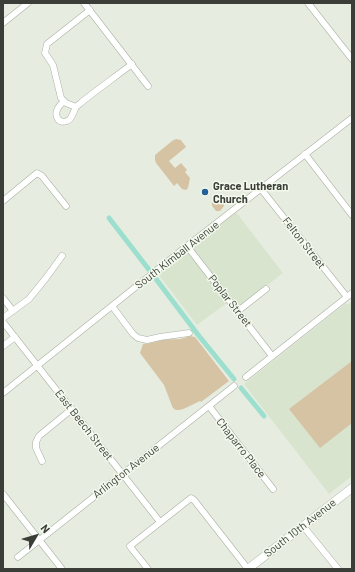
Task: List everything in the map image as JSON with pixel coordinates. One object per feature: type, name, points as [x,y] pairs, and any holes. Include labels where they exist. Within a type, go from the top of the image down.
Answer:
[{"type":"main road","name":"South 10th Avenue","points":[[248,569],[352,488]]},
{"type":"street","points":[[3,23],[28,3]]},
{"type":"street","points":[[84,3],[148,86]]},
{"type":"street","points":[[308,3],[352,59]]},
{"type":"street","points":[[76,107],[66,103],[60,98],[53,65],[45,54],[47,44],[90,10]]},
{"type":"street","points":[[64,101],[58,107],[56,113],[58,120],[62,122],[70,119],[76,107],[132,64]]},
{"type":"street","name":"South Kimball Avenue","points":[[3,393],[187,246],[352,118]]},
{"type":"street","points":[[305,154],[352,215]]},
{"type":"street","points":[[3,201],[37,173],[42,176],[66,206]]},
{"type":"street","name":"Felton Street","points":[[261,189],[347,297]]},
{"type":"street","name":"Poplar Street","points":[[187,246],[272,356]]},
{"type":"street","points":[[3,318],[28,299],[62,256]]},
{"type":"street","points":[[238,311],[266,289]]},
{"type":"street","points":[[246,377],[352,293]]},
{"type":"street","points":[[3,298],[13,311]]},
{"type":"street","points":[[112,306],[133,334],[138,338],[147,340],[189,333]]},
{"type":"street","name":"East Beech Street","points":[[3,322],[160,522]]},
{"type":"street","points":[[3,346],[15,337]]},
{"type":"street","name":"Arlington Avenue","points":[[18,557],[234,386]]},
{"type":"street","name":"Chaparro Place","points":[[208,406],[273,489]]},
{"type":"street","points":[[42,461],[36,448],[36,442],[39,436],[72,409]]},
{"type":"street","points":[[3,494],[62,569]]},
{"type":"street","points":[[148,569],[130,546],[191,498],[248,569]]},
{"type":"street","points":[[303,526],[338,569]]},
{"type":"shaded area","points":[[176,139],[181,140],[186,147],[169,161],[175,168],[181,163],[187,170],[185,172],[190,178],[188,188],[186,190],[182,189],[177,183],[174,186],[155,160],[155,155]]},
{"type":"shaded area","points":[[218,197],[224,206],[220,211],[216,211],[212,203],[213,200]]},
{"type":"shaded area","points":[[236,212],[283,273],[239,307],[232,299],[197,325],[158,274]]},
{"type":"shaded area","points":[[352,301],[352,476],[329,494],[244,384],[346,303],[348,305]]},
{"type":"shaded area","points":[[189,336],[195,337],[229,381],[201,402],[200,401],[176,410],[172,406],[164,385],[140,353],[143,344]]},
{"type":"shaded area","points":[[352,361],[352,423],[320,448],[289,409]]},
{"type":"waterway","points":[[109,218],[150,271]]},
{"type":"waterway","points":[[156,279],[234,379]]},
{"type":"waterway","points":[[241,388],[264,416]]},
{"type":"place","name":"Grace Lutheran Church","points":[[205,192]]}]
